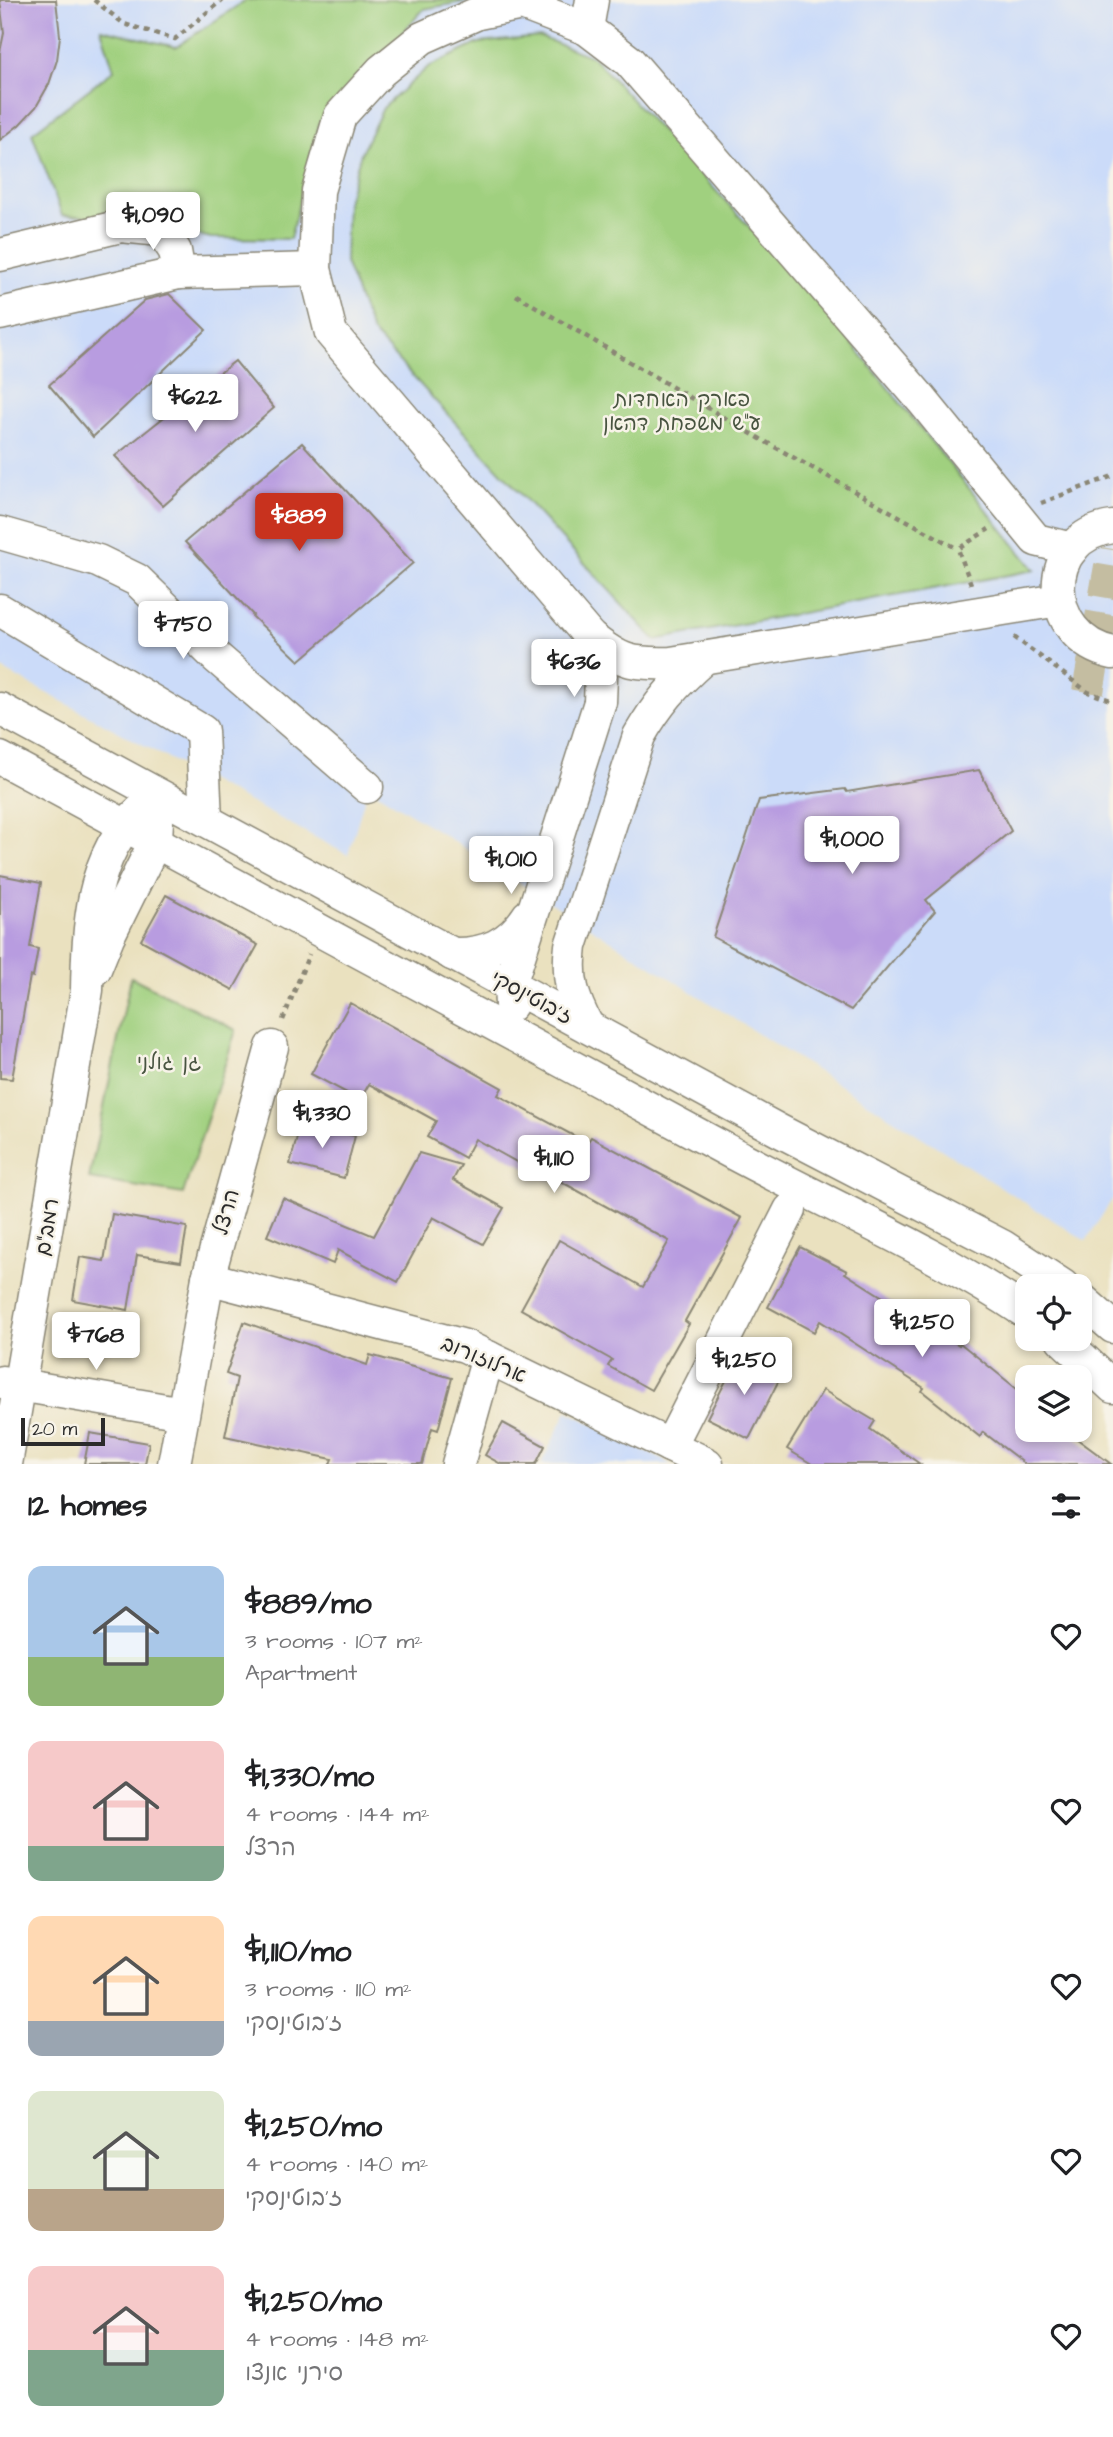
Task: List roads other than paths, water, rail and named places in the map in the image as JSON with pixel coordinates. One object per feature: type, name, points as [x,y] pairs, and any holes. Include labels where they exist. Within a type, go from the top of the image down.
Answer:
[{"type":"street","points":[[1059,600],[703,659],[642,664],[615,657],[590,637],[331,333],[315,270],[318,191],[340,116],[381,71],[422,38],[478,13],[522,4],[536,4],[590,14],[922,400],[1036,540],[1072,550]]},
{"type":"street","points":[[0,255],[121,226],[161,230],[174,251],[179,274]]},
{"type":"street","points":[[0,314],[179,274],[315,270]]},
{"type":"street","points":[[1113,527],[1089,535],[1072,550],[1063,565],[1058,582],[1064,617],[1073,631],[1086,643],[1113,653]]},
{"type":"street","points":[[0,533],[97,561],[137,580],[216,657],[368,787]]},
{"type":"street","points":[[0,610],[202,731],[206,820]]},
{"type":"street","points":[[518,1035],[511,1010],[510,985],[600,702],[601,677],[590,637]]},
{"type":"street","points":[[588,1027],[578,1008],[568,971],[572,946],[639,736],[674,684],[703,659]]},
{"type":"street","name":"ז'בוטינסקי","points":[[0,709],[778,1130],[990,1239],[1044,1274]]},
{"type":"street","name":"ז'בוטינסקי","points":[[0,758],[758,1166],[981,1282],[1015,1305]]},
{"type":"street","name":"רמב\"ם","points":[[6,1464],[10,1384],[87,990],[88,940],[93,900],[107,860],[125,824],[158,794]]},
{"type":"street","name":"רמב\"ם","points":[[87,990],[108,937],[156,841],[158,794]]},
{"type":"street","points":[[452,954],[479,953],[496,947],[521,927],[535,906]]},
{"type":"street","name":"הרצל","points":[[174,1464],[208,1278],[272,1047]]},
{"type":"street","points":[[670,1446],[790,1210]]},
{"type":"street","name":"ארלוזורוב","points":[[208,1278],[465,1346],[708,1464]]},
{"type":"street","points":[[1092,1309],[1113,1327]]},
{"type":"street","points":[[1075,1351],[1113,1387]]},
{"type":"street","points":[[458,1464],[488,1357]]},
{"type":"street","points":[[10,1384],[183,1413]]},
{"type":"tunnel","points":[[1088,692],[1113,549]]},
{"type":"park label","name":"פארק האחדות ע\"ש משפחת דהאן","points":[[682,411]]},
{"type":"park label","name":"גן גולני","points":[[169,1062]]}]
